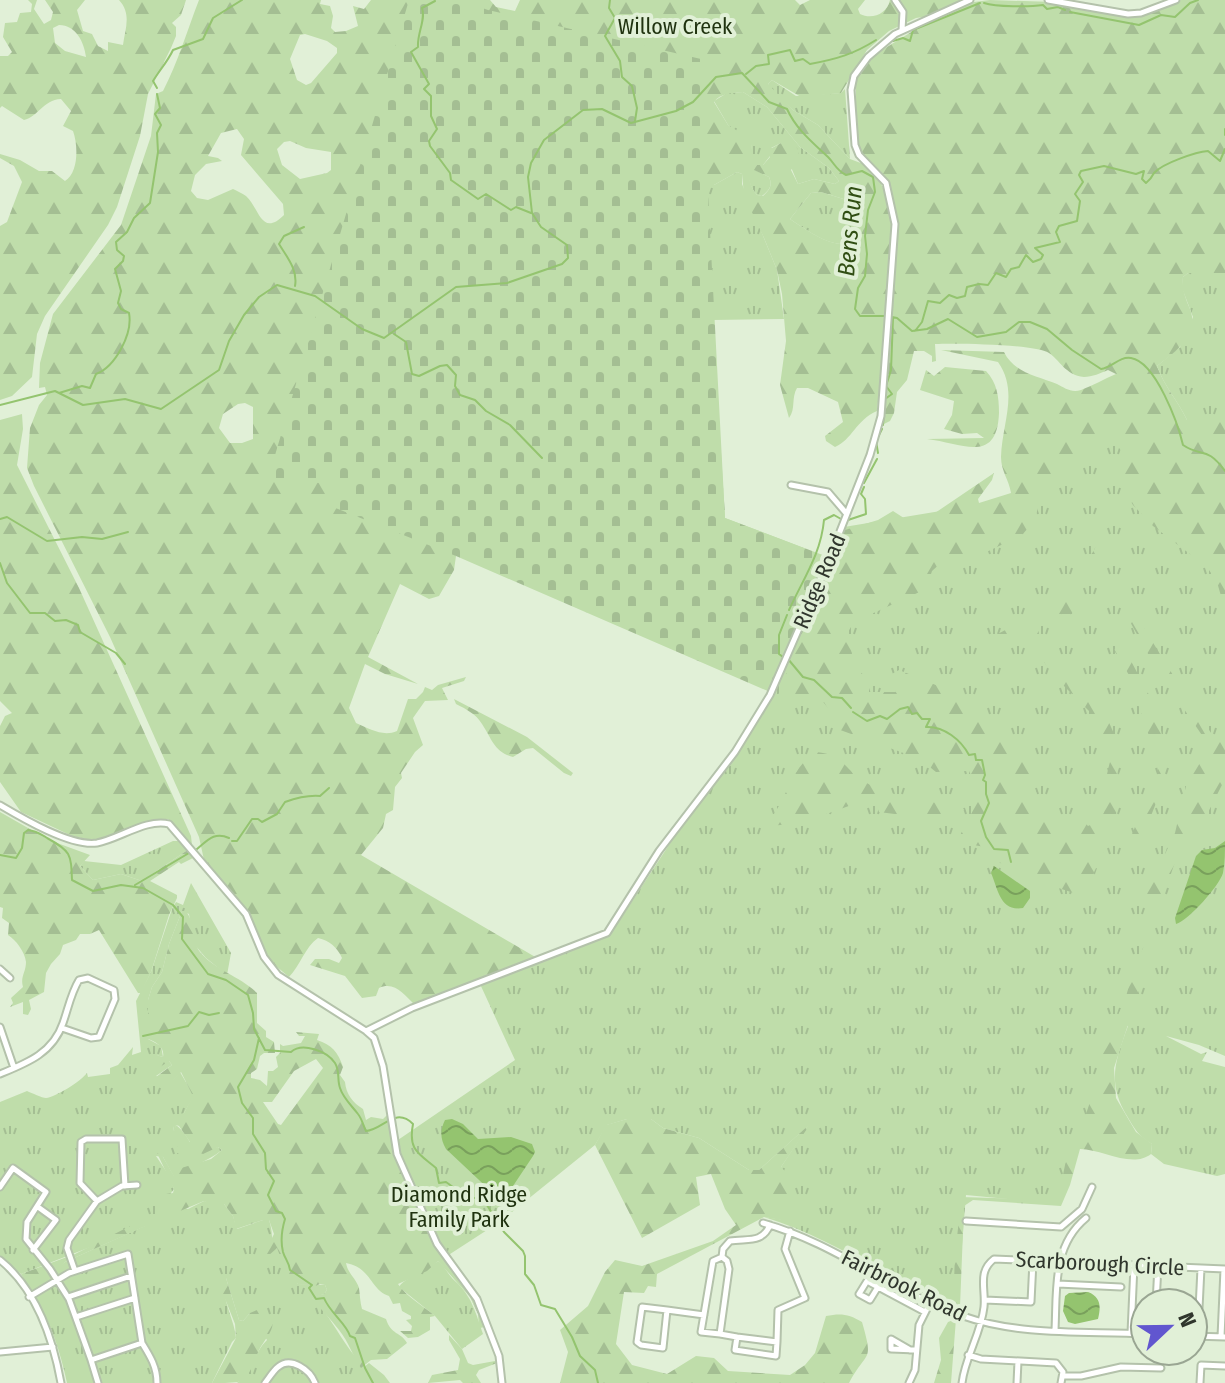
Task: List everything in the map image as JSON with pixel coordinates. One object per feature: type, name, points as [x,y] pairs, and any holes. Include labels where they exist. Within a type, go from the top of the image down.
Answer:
[{"type":"street","points":[[895,0],[903,12],[902,30]]},
{"type":"street","name":"Ridge Road","points":[[366,1031],[412,1008],[597,939],[610,930],[659,851],[735,752],[774,688],[879,425],[890,317],[895,218],[884,179],[859,155],[855,145],[851,90],[854,76],[880,45],[902,30],[970,0]]},
{"type":"street","points":[[1048,0],[1128,14],[1141,13],[1176,0]]},
{"type":"street","points":[[791,485],[823,490],[846,513]]},
{"type":"street","points":[[0,805],[44,828],[88,843],[103,842],[161,822],[169,824],[246,914],[272,970],[366,1031],[378,1048],[397,1154],[434,1238],[481,1308],[499,1356],[502,1383]]},
{"type":"street","points":[[0,969],[10,978]]},
{"type":"street","points":[[0,1074],[33,1060],[44,1051],[62,1028],[79,980],[88,978],[114,990],[115,999],[99,1037],[91,1038],[62,1028]]},
{"type":"street","points":[[0,1027],[3,1048],[14,1068]]},
{"type":"street","points":[[97,1201],[80,1183],[81,1142],[86,1139],[122,1139],[125,1186]]},
{"type":"street","points":[[0,1187],[13,1168],[46,1192],[27,1222],[26,1239],[68,1297],[98,1383]]},
{"type":"street","points":[[75,1271],[67,1248],[69,1240],[97,1201],[108,1192],[137,1185]]},
{"type":"street","points":[[966,1221],[1059,1227],[1086,1204],[1092,1187]]},
{"type":"street","points":[[33,1250],[56,1220],[38,1207]]},
{"type":"street","points":[[1055,1330],[1059,1262],[1073,1231],[1086,1218]]},
{"type":"street","name":"Fairbrook Road","points":[[722,1257],[727,1243],[760,1238],[767,1233],[766,1224],[824,1245],[930,1303],[981,1322],[1013,1328],[1129,1333]]},
{"type":"street","points":[[1065,1225],[1073,1231]]},
{"type":"street","points":[[737,1337],[735,1350],[776,1356],[780,1324],[778,1310],[805,1298],[785,1249],[790,1231]]},
{"type":"street","points":[[29,1297],[75,1271],[128,1254],[142,1343],[153,1360],[157,1383]]},
{"type":"street","points":[[720,1334],[729,1269],[729,1263],[722,1257],[711,1265],[701,1332],[777,1342]]},
{"type":"street","name":"Scarborough Circle","points":[[962,1383],[968,1355],[981,1322],[985,1300],[983,1273],[991,1261],[1001,1258],[1225,1269]]},
{"type":"street","points":[[0,1260],[13,1272],[29,1297],[53,1347],[61,1383]]},
{"type":"street","points":[[985,1300],[1031,1302],[1033,1261]]},
{"type":"street","points":[[1133,1287],[1134,1265]]},
{"type":"street","points":[[1157,1287],[1158,1266]]},
{"type":"street","points":[[1200,1287],[1201,1268]]},
{"type":"street","points":[[1223,1337],[1225,1269]]},
{"type":"street","points":[[68,1297],[131,1276]]},
{"type":"street","points":[[1058,1284],[1121,1287]]},
{"type":"street","points":[[878,1287],[925,1312]]},
{"type":"street","points":[[76,1317],[135,1298]]},
{"type":"street","points":[[909,1383],[915,1370],[913,1350],[918,1330],[930,1303]]},
{"type":"street","points":[[667,1310],[663,1348],[637,1342],[642,1307],[667,1310],[704,1315]]},
{"type":"street","points":[[91,1360],[142,1343]]},
{"type":"street","points":[[0,1352],[53,1347]]},
{"type":"street","points":[[968,1355],[1056,1363],[1062,1369],[1061,1383]]},
{"type":"street","points":[[1017,1383],[1018,1361]]},
{"type":"street","points":[[265,1383],[277,1368],[284,1364],[296,1364],[312,1375],[315,1383]]},
{"type":"street","points":[[1200,1383],[1201,1365],[1225,1366]]},
{"type":"street","points":[[1063,1376],[1081,1376],[1121,1367],[1161,1368]]},
{"type":"green space","points":[[28,0],[37,0],[34,9],[44,24],[51,20],[53,12],[45,0],[85,0],[77,10],[83,31],[92,34],[98,46],[108,51],[108,42],[123,45],[127,16],[119,0],[186,0],[181,15],[172,23],[176,27],[176,36],[148,94],[140,136],[117,207],[108,225],[45,316],[37,334],[32,377],[12,396],[0,400],[0,226],[7,222],[22,182],[14,166],[0,158],[0,154],[20,160],[39,171],[52,171],[65,181],[73,171],[76,158],[73,131],[63,126],[71,111],[61,99],[50,102],[24,120],[2,106],[0,108],[0,56],[8,56],[12,52],[3,37],[5,23],[17,22],[20,13],[31,12],[32,4]],"holes":[[[65,26],[78,35],[86,57],[65,51],[55,43],[53,28]]]},
{"type":"green space","name":"Willow Creek","points":[[199,0],[321,0],[320,4],[330,6],[333,16],[331,28],[335,32],[358,26],[353,6],[364,9],[371,0],[490,0],[496,7],[515,11],[520,0],[795,0],[800,5],[810,0],[865,0],[858,9],[860,14],[869,16],[882,12],[890,0],[966,0],[936,15],[916,18],[889,31],[867,50],[841,93],[801,97],[772,80],[768,84],[793,110],[818,125],[850,159],[866,165],[880,181],[889,203],[891,225],[886,327],[877,411],[835,447],[826,441],[825,436],[843,422],[838,402],[808,388],[797,388],[789,418],[780,385],[786,341],[782,294],[777,270],[744,195],[742,174],[737,172],[714,185],[696,185],[450,551],[456,556],[454,570],[439,596],[429,599],[400,584],[368,657],[418,684],[365,664],[349,708],[356,723],[382,733],[397,731],[408,699],[416,699],[425,687],[432,690],[438,685],[466,677],[464,681],[442,688],[448,700],[425,701],[413,718],[423,745],[401,773],[402,778],[395,787],[393,810],[386,814],[383,828],[361,855],[537,958],[414,1004],[390,986],[379,988],[376,996],[362,998],[345,976],[310,965],[315,959],[339,963],[342,958],[333,945],[322,939],[313,942],[289,977],[270,961],[249,913],[204,860],[199,837],[110,637],[27,468],[30,428],[39,405],[47,395],[45,387],[39,388],[40,363],[53,314],[121,225],[151,136],[156,94],[163,91]],"holes":[[[300,35],[327,41],[337,48],[337,53],[306,85],[297,80],[290,59]],[[743,92],[767,107],[800,147],[829,168],[839,181],[835,184],[814,179],[798,184],[791,170],[798,161],[799,151],[796,147],[781,143],[772,148],[766,147],[770,157],[754,170],[769,177],[771,183],[763,196],[757,195],[749,175],[752,140],[728,125],[714,102],[723,95]],[[237,129],[244,139],[241,155],[283,204],[284,215],[276,221],[265,222],[246,196],[233,189],[208,200],[197,198],[191,191],[195,175],[206,164],[222,161],[208,156],[221,133]],[[290,141],[306,148],[331,152],[331,170],[300,179],[282,165],[277,149]],[[821,192],[853,202],[861,232],[856,242],[839,244],[790,219],[811,193]],[[238,404],[253,407],[253,439],[230,443],[219,428],[223,414]]]},
{"type":"green space","points":[[409,0],[459,0],[488,10],[701,59],[725,518],[828,557],[770,692],[456,556],[333,507],[333,484],[268,479]]},
{"type":"green space","points":[[1181,0],[1225,0],[1225,273],[1188,273],[1183,277],[1192,327],[1184,342],[1157,366],[1187,420],[1225,420],[1225,610],[1217,582],[1207,567],[1153,526],[1133,505],[1121,486],[1124,455],[1115,442],[1102,440],[1074,473],[1038,507],[1035,520],[1022,535],[978,556],[956,556],[944,560],[932,571],[926,589],[854,622],[848,632],[854,665],[869,681],[869,692],[896,692],[890,675],[899,670],[970,699],[1023,757],[1047,821],[1088,826],[1099,821],[1104,812],[1101,800],[1111,757],[1109,745],[1090,712],[1054,676],[1027,638],[995,643],[992,637],[1011,627],[1027,624],[1053,603],[1093,552],[1102,535],[1106,539],[1095,564],[1084,575],[1072,614],[1049,618],[1038,631],[1046,651],[1078,674],[1089,687],[1110,725],[1117,747],[1118,797],[1114,824],[1083,896],[1025,877],[988,856],[985,847],[957,842],[974,808],[975,792],[969,771],[936,772],[920,759],[832,727],[833,714],[824,703],[777,698],[845,530],[878,520],[893,511],[907,520],[932,515],[994,473],[978,499],[979,503],[1011,493],[1001,457],[1008,408],[1004,373],[998,362],[941,350],[1004,352],[1014,365],[1027,373],[1071,390],[1081,390],[1116,374],[1108,370],[1090,376],[1077,376],[1041,350],[935,344],[936,361],[932,362],[932,356],[924,351],[914,351],[907,380],[897,392],[894,413],[890,421],[882,425],[898,227],[885,176],[860,151],[856,137],[856,82],[862,67],[874,55],[921,26],[974,2],[1054,2],[1124,17],[1149,14]]},
{"type":"green space","points":[[772,80],[796,96],[841,93],[845,89],[850,159],[818,125],[793,110],[770,89],[768,84]]},
{"type":"green space","points":[[743,92],[767,107],[800,147],[829,168],[839,181],[835,184],[814,179],[798,184],[781,143],[771,148],[770,156],[763,165],[757,165],[755,170],[769,177],[771,183],[762,196],[757,195],[749,178],[752,145],[728,125],[714,101],[727,93]]},
{"type":"green space","points":[[606,161],[714,185],[737,172],[742,174],[742,184],[777,270],[784,319],[713,320],[725,518],[809,550],[723,523]]},
{"type":"green space","points":[[821,192],[853,202],[861,232],[856,242],[830,242],[790,219],[811,193]]},
{"type":"green space","points":[[1188,273],[1225,273],[1225,420],[1187,420],[1157,366],[1180,347],[1193,317],[1182,288],[1183,277]]},
{"type":"green space","points":[[945,367],[986,371],[993,380],[999,413],[997,429],[992,440],[985,445],[965,446],[927,439],[984,438],[977,433],[962,434],[944,429],[952,415],[954,401],[920,390],[926,370],[934,376]]},
{"type":"green space","name":"Diamond Ridge Family Park","points":[[1082,410],[1225,471],[1225,1056],[1166,1036],[1201,1054],[1207,1052],[1202,1061],[1225,1067],[1225,1174],[1217,1176],[1164,1164],[1151,1154],[1152,1144],[1135,1128],[1117,1093],[1115,1072],[1128,1026],[1121,1024],[1060,1204],[966,1195],[957,1309],[814,1236],[764,1217],[793,1221],[781,1167],[808,1126],[759,1170],[749,1170],[699,1138],[663,1128],[651,1119],[627,1119],[607,1125],[595,1145],[501,1221],[447,1256],[395,1142],[515,1060],[480,984],[601,939],[614,929],[682,825],[736,754],[772,696],[844,527],[1025,497]]},
{"type":"green space","points":[[22,414],[23,429],[17,465],[79,588],[191,836],[192,845],[168,819],[95,841],[72,836],[21,812],[0,782],[0,726],[5,716],[12,713],[0,701],[0,420]]},
{"type":"green space","points":[[1133,606],[1162,658],[1217,742],[1225,741],[1225,779],[1196,836],[1185,845],[1175,862],[1161,903],[1154,913],[1148,911],[1147,892],[1175,833],[1186,786],[1206,753],[1206,741],[1157,670],[1124,611]]},
{"type":"green space","points":[[1122,644],[1157,710],[1167,761],[1158,798],[1126,869],[1122,859],[1139,817],[1149,803],[1158,774],[1157,759],[1138,704],[1135,685],[1114,650]]},
{"type":"green space","points":[[454,699],[527,737],[573,773],[571,776],[564,773],[533,748],[513,757],[502,752],[477,717],[456,704]]},
{"type":"green space","points":[[816,752],[837,758],[870,785],[910,798],[964,809],[958,819],[949,821],[879,812],[874,797],[801,823],[749,828],[751,819],[774,814],[796,772]]},
{"type":"green space","points":[[0,812],[49,840],[90,855],[80,866],[93,880],[121,874],[142,881],[189,849],[195,857],[181,864],[179,862],[150,881],[177,895],[177,898],[141,993],[138,993],[99,930],[80,934],[76,940],[63,945],[46,973],[44,992],[29,1000],[31,1009],[28,1015],[23,1014],[23,1002],[10,1007],[13,1003],[11,998],[23,987],[26,962],[20,947],[8,935],[9,923],[2,918],[3,908],[0,907]]},
{"type":"green space","points":[[179,841],[189,849],[142,881],[121,874],[93,880],[80,866],[84,861],[121,865]]},
{"type":"green space","points":[[191,883],[231,953],[227,975],[194,944],[189,914],[182,911],[162,972],[148,1000],[148,1039],[161,1046],[163,1057],[156,1055],[172,1065],[156,1076],[173,1080],[180,1072],[194,1096],[173,1124],[174,1131],[176,1125],[182,1130],[194,1151],[218,1147],[222,1150],[174,1177],[163,1157],[156,1156],[174,1189],[165,1201],[188,1209],[204,1201],[224,1204],[233,1216],[237,1229],[269,1220],[274,1249],[280,1252],[298,1284],[325,1285],[327,1290],[324,1294],[312,1298],[358,1359],[365,1366],[369,1363],[390,1383],[237,1383],[267,1340],[250,1313],[243,1321],[239,1320],[226,1278],[226,1301],[236,1338],[212,1383],[67,1383],[54,1337],[32,1294],[65,1262],[147,1225],[21,1274],[0,1256],[0,1102],[27,1091],[44,1098],[50,1097],[87,1073],[88,1077],[110,1074],[110,1068],[118,1065],[133,1047],[132,1055],[141,1052],[136,1001],[151,972],[172,909],[176,902],[183,905]]},
{"type":"green space","points":[[182,911],[186,911],[200,952],[257,993],[257,1023],[266,1031],[266,1037],[274,1042],[275,1053],[260,1056],[251,1078],[267,1086],[268,1071],[278,1067],[276,1057],[280,1053],[280,1044],[301,1043],[305,1036],[299,1036],[296,1032],[319,1034],[317,1040],[334,1050],[339,1057],[343,1067],[340,1075],[351,1098],[363,1109],[366,1120],[371,1117],[383,1119],[388,1114],[396,1157],[439,1251],[472,1292],[486,1327],[479,1328],[478,1314],[470,1297],[438,1261],[427,1271],[398,1284],[435,1316],[430,1317],[430,1330],[418,1337],[408,1338],[400,1331],[411,1331],[412,1326],[406,1320],[411,1316],[402,1311],[400,1303],[393,1304],[389,1296],[378,1289],[361,1269],[346,1263],[359,1288],[362,1309],[386,1319],[407,1343],[387,1359],[371,1360],[361,1368],[342,1335],[311,1297],[324,1294],[327,1290],[325,1285],[308,1289],[307,1285],[298,1284],[286,1271],[277,1248],[268,1256],[265,1252],[274,1234],[269,1220],[236,1229],[233,1216],[224,1204],[216,1206],[204,1201],[156,1221],[155,1208],[174,1189],[157,1153],[163,1157],[174,1176],[178,1169],[211,1159],[222,1150],[218,1147],[203,1154],[194,1151],[185,1157],[177,1153],[180,1142],[190,1142],[176,1125],[175,1133],[170,1116],[184,1113],[193,1096],[181,1072],[170,1084],[158,1081],[156,1077],[172,1065],[169,1061],[154,1071],[153,1059],[156,1055],[163,1057],[163,1050],[148,1039],[148,1000],[162,972]],"holes":[[[316,1059],[323,1068],[281,1125],[278,1124],[263,1102],[272,1102],[294,1071]]]},
{"type":"green space","points":[[1157,935],[1114,1068],[1116,1098],[1136,1132],[1152,1144],[1151,1154],[1135,1160],[1080,1149],[1061,1206],[973,1200],[964,1206],[958,1310],[954,1274],[961,1197],[1058,1200],[1066,1160],[1078,1138],[1091,1099],[1105,1043],[1125,1000],[1136,961],[1147,941]]},
{"type":"green space","points":[[627,1119],[651,1119],[663,1128],[699,1138],[749,1170],[759,1170],[811,1123],[781,1167],[794,1181],[793,1222],[764,1217],[657,1274],[656,1287],[648,1286],[644,1293],[624,1292],[616,1344],[632,1365],[667,1374],[696,1356],[714,1358],[728,1371],[790,1375],[805,1365],[815,1353],[826,1316],[841,1314],[862,1322],[868,1344],[867,1356],[849,1383],[560,1383],[568,1352],[560,1330],[588,1306],[605,1272],[615,1260],[642,1266],[713,1241],[736,1225],[725,1209],[711,1174],[696,1177],[700,1205],[642,1238],[595,1145],[606,1125]]},
{"type":"green space","points":[[146,1218],[148,1225],[65,1262],[61,1283],[44,1293],[32,1294],[21,1274],[75,1254]]},
{"type":"green space","points":[[438,1261],[469,1299],[483,1334],[462,1349],[435,1316],[399,1287]]},
{"type":"green space","points":[[220,1277],[226,1278],[239,1320],[243,1321],[257,1310],[271,1318],[272,1323],[249,1373],[238,1382],[212,1383],[236,1338],[235,1324],[217,1281]]},
{"type":"green space","points":[[956,1319],[951,1383],[934,1383],[941,1360],[939,1338],[948,1322]]},
{"type":"green space","points":[[449,1335],[462,1349],[468,1363],[497,1363],[479,1370],[476,1375],[481,1383],[463,1383],[460,1380],[428,1383],[432,1375],[458,1370],[460,1359]]},
{"type":"water","points":[[1225,841],[1220,879],[1196,910],[1176,924],[1175,918],[1196,856],[1202,850],[1215,848]]},
{"type":"water","points":[[994,866],[1030,891],[1030,898],[1023,908],[1009,906],[1001,898],[991,873]]},
{"type":"water","points":[[452,1119],[463,1124],[478,1139],[511,1137],[532,1144],[535,1152],[507,1195],[495,1195],[446,1149],[442,1127],[445,1120]]},
{"type":"water","points":[[1088,1292],[1099,1303],[1098,1319],[1075,1324],[1068,1322],[1063,1311],[1065,1296]]},
{"type":"waterway","points":[[157,88],[153,81],[173,50],[203,39],[213,18],[242,0]]},
{"type":"waterway","points":[[610,0],[609,8],[615,18],[605,36],[620,61],[622,77],[632,86],[637,108],[635,121]]},
{"type":"waterway","points":[[1070,12],[1139,25],[1161,15],[1175,17],[1198,0]]},
{"type":"waterway","points":[[435,1],[422,8],[418,47],[411,52],[429,84],[424,89],[431,96],[431,116],[437,129],[429,141],[430,146],[450,173],[451,180],[478,199],[486,194],[511,210],[516,207],[531,213]]},
{"type":"waterway","points":[[893,41],[903,38],[910,41],[913,30],[980,3]]},
{"type":"waterway","points":[[984,3],[1043,5],[1047,9],[1058,7],[1065,10]]},
{"type":"waterway","points":[[746,74],[756,66],[769,64],[768,55],[790,50],[795,61],[803,59],[810,64],[845,55],[876,40]]},
{"type":"waterway","name":"Bens Run","points":[[0,405],[55,391],[83,405],[125,399],[161,409],[219,370],[229,341],[244,315],[259,297],[277,285],[315,296],[362,329],[384,338],[456,287],[507,283],[562,264],[568,258],[567,245],[541,227],[532,213],[528,177],[531,163],[544,140],[583,110],[602,109],[631,123],[676,111],[693,102],[716,77],[742,73],[769,102],[787,109],[800,129],[840,171],[846,175],[862,171],[873,177],[875,192],[868,210],[865,236],[865,276],[858,288],[855,309],[860,316],[885,316]]},
{"type":"waterway","points":[[59,393],[82,386],[90,388],[96,374],[116,357],[125,340],[130,321],[129,313],[121,309],[118,303],[121,291],[115,269],[124,256],[117,250],[116,242],[150,203],[158,152],[157,133],[161,125],[155,114],[160,108],[157,94]]},
{"type":"waterway","points":[[1225,129],[1225,135]]},
{"type":"waterway","points":[[915,331],[922,322],[928,301],[940,303],[949,295],[957,298],[965,296],[967,287],[988,285],[996,273],[1006,277],[1011,269],[1019,267],[1026,255],[1033,262],[1041,259],[1043,255],[1035,248],[1060,242],[1056,232],[1059,226],[1077,221],[1080,201],[1075,194],[1083,182],[1079,175],[1081,171],[1104,166],[1136,174],[1144,171],[1142,179],[1146,183],[1158,169],[1188,156],[1208,151],[1220,161],[1225,149]]},
{"type":"waterway","points":[[295,286],[293,269],[279,244],[284,236],[304,227]]},
{"type":"waterway","name":"Bens Run","points":[[892,317],[912,331],[927,329],[948,319],[977,337],[1006,332],[1019,322],[1030,322],[1047,329],[1101,369],[1127,358],[1140,362],[1149,370],[1164,395],[1183,445],[1213,458],[1225,471]]},
{"type":"waterway","points":[[883,425],[885,399],[892,394],[886,386],[891,370],[893,318]]},
{"type":"waterway","points":[[394,334],[406,342],[412,374],[419,376],[447,365],[456,375],[455,386],[460,395],[475,400],[486,411],[510,425],[542,458]]},
{"type":"waterway","points":[[878,453],[876,441],[882,429]]},
{"type":"waterway","points":[[864,483],[877,459]]},
{"type":"waterway","points":[[848,520],[866,514],[865,499],[861,494],[864,487]]},
{"type":"waterway","points":[[789,610],[815,555],[824,520],[834,515],[841,519]]},
{"type":"waterway","points":[[0,519],[7,517],[47,541],[82,537],[102,539],[128,532]]},
{"type":"waterway","points":[[0,563],[7,583],[30,613],[45,613],[55,621],[66,620],[78,625],[80,632],[116,653],[125,664]]},
{"type":"waterway","points":[[783,657],[779,654],[779,635],[787,615]]},
{"type":"waterway","points":[[788,659],[803,677],[814,680],[832,697],[842,698],[851,708]]},
{"type":"waterway","points":[[853,712],[867,721],[880,716],[887,719],[908,707],[912,714],[930,719],[926,727],[945,731],[957,739],[969,755],[975,754],[976,760],[982,760],[989,803],[981,821],[994,849],[1008,850],[1011,862]]},
{"type":"waterway","points":[[232,841],[237,841],[252,819],[262,822],[277,814],[285,802],[320,796],[329,788]]},
{"type":"waterway","points":[[0,855],[16,858],[22,848],[24,833],[34,831],[65,850],[70,859],[72,880],[93,891],[121,885],[143,888],[173,905],[183,917],[182,939],[208,974],[226,980],[248,995],[254,1029],[265,1050],[291,1052],[308,1048],[326,1055],[335,1063],[341,1092],[366,1131],[395,1118],[407,1119],[413,1124],[413,1145],[436,1168],[439,1183],[446,1182],[468,1198],[479,1198],[485,1202],[504,1232],[523,1251],[525,1274],[534,1285],[541,1305],[555,1309],[580,1356],[595,1370],[598,1383]]},
{"type":"waterway","points":[[197,849],[215,836],[229,838]]},
{"type":"waterway","points":[[135,885],[189,853]]},
{"type":"waterway","points":[[143,1036],[188,1026],[199,1012],[209,1015],[219,1013]]},
{"type":"waterway","points":[[259,1038],[254,1060],[238,1087],[242,1103],[253,1118],[253,1134],[265,1153],[266,1169],[274,1181],[268,1195],[276,1211],[282,1213],[285,1219],[283,1252],[290,1270],[312,1285],[309,1288],[316,1299],[324,1298],[350,1336],[355,1338],[373,1383]]}]
